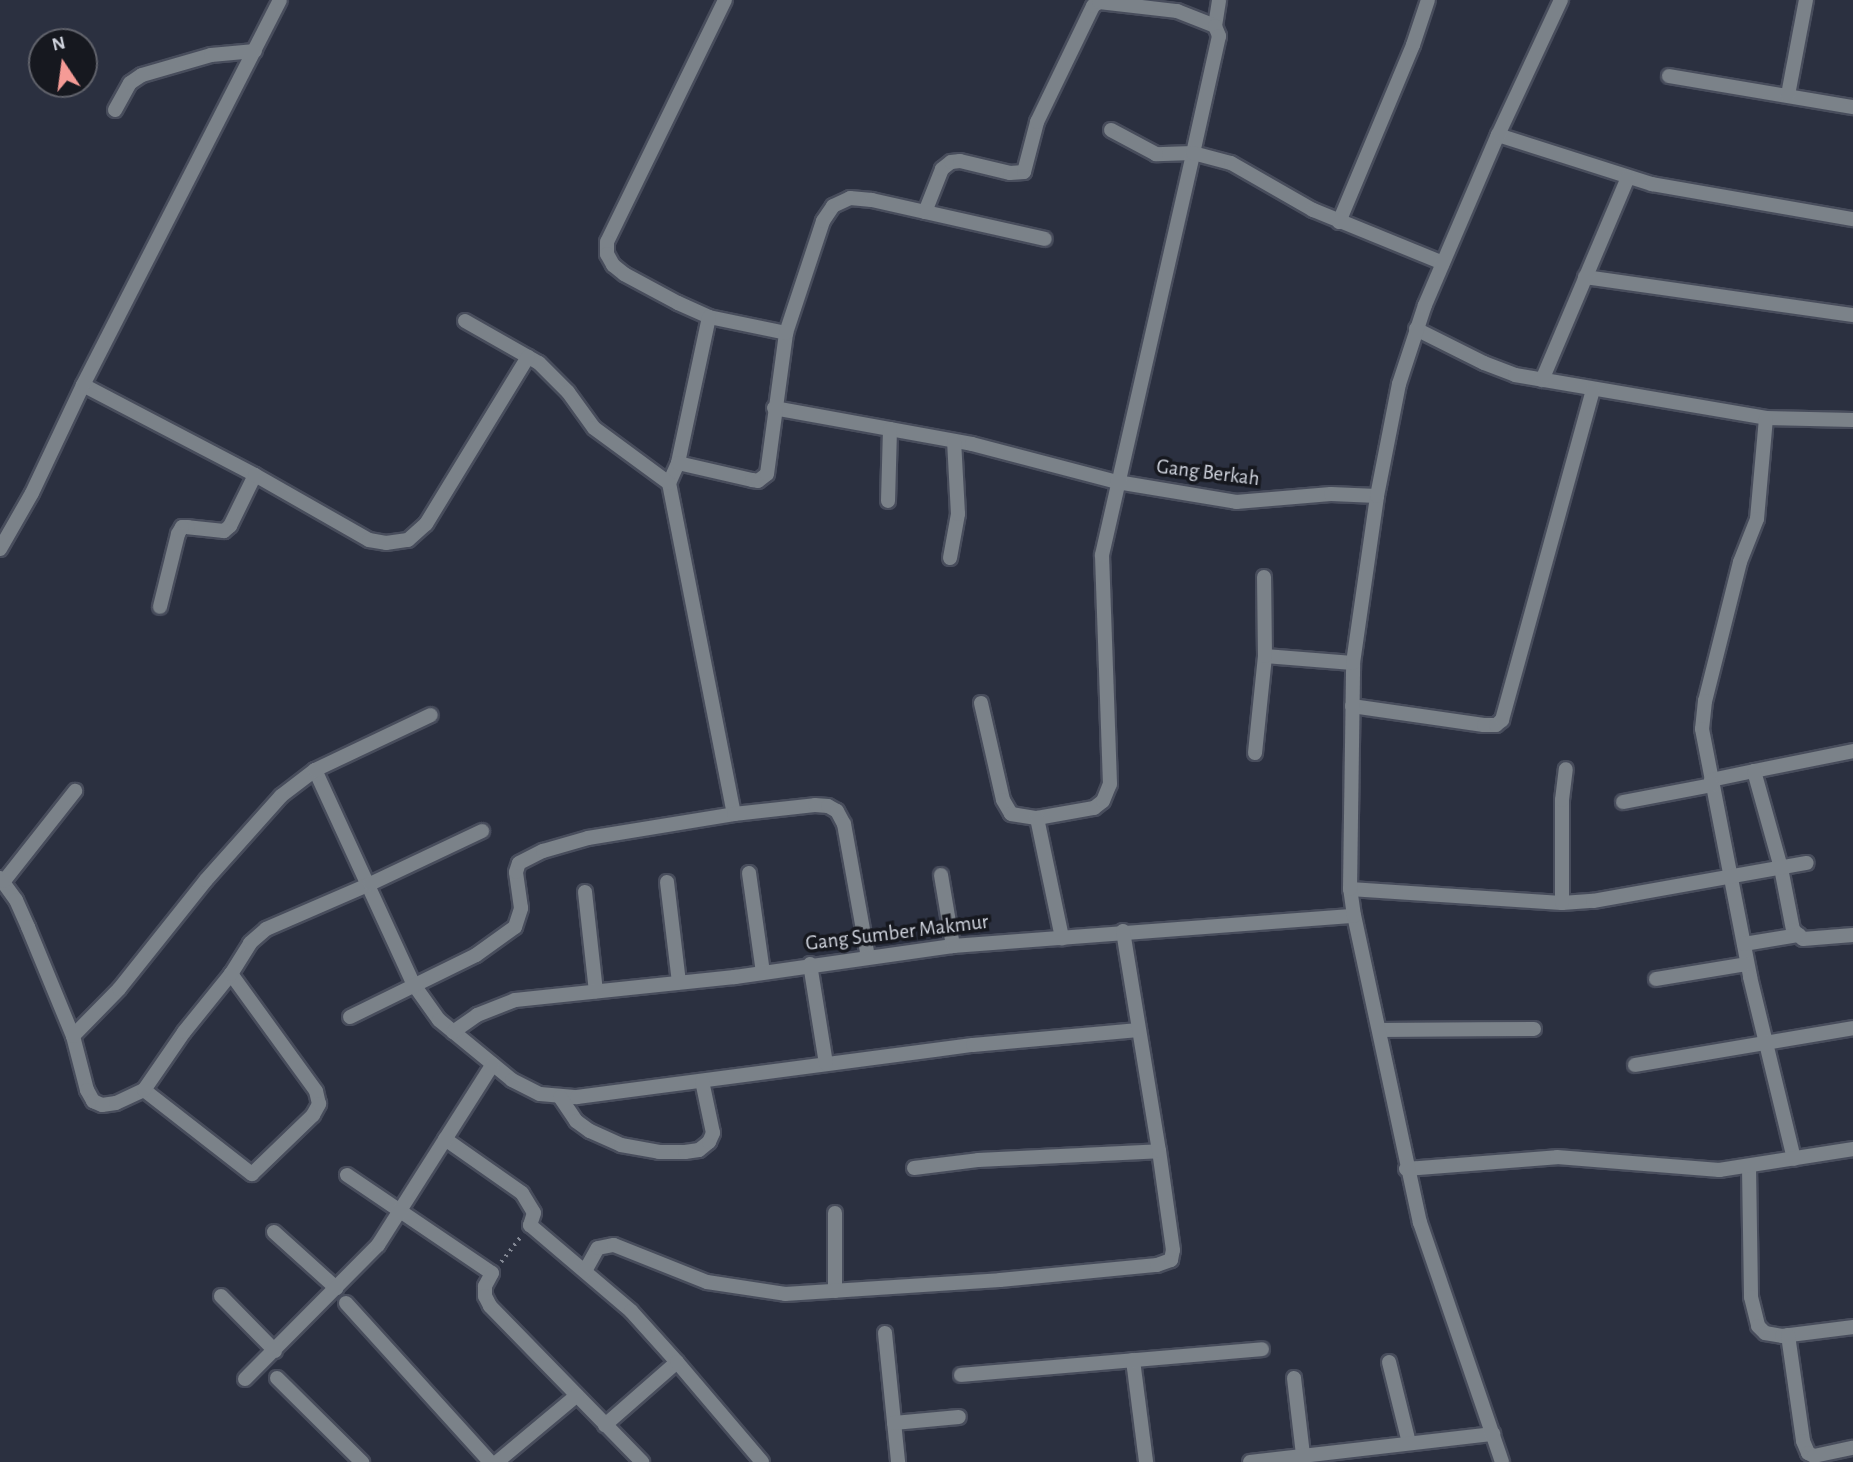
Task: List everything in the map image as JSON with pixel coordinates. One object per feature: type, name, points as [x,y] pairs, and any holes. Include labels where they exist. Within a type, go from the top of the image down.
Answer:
[{"type":"street","points":[[0,549],[32,493],[83,385],[280,0]]},
{"type":"street","points":[[725,0],[607,242],[607,254],[613,265],[624,274],[652,291],[709,317],[786,333]]},
{"type":"street","points":[[981,703],[1003,800],[1011,814],[1037,818],[1094,808],[1103,801],[1110,784],[1101,575],[1117,482],[1219,36],[1215,26],[1219,0]]},
{"type":"street","points":[[1339,222],[1408,57],[1428,0]]},
{"type":"street","points":[[1502,1462],[1420,1223],[1406,1169],[1354,916],[1350,889],[1353,663],[1377,496],[1399,384],[1416,329],[1498,135],[1561,0]]},
{"type":"street","points":[[1788,95],[1806,0]]},
{"type":"street","points":[[925,212],[942,169],[951,162],[960,161],[1010,173],[1024,172],[1037,122],[1093,6],[1099,2],[1177,11],[1215,26]]},
{"type":"street","points":[[115,110],[130,83],[142,75],[211,55],[255,51]]},
{"type":"street","points":[[1669,76],[1853,107]]},
{"type":"street","points":[[1111,130],[1156,154],[1193,153],[1231,163],[1312,210],[1443,263]]},
{"type":"street","points":[[1498,135],[1652,184],[1853,219]]},
{"type":"street","points":[[1542,380],[1628,177]]},
{"type":"street","points":[[678,463],[752,481],[763,479],[767,474],[786,333],[823,221],[833,206],[850,198],[1045,239]]},
{"type":"street","points":[[1585,277],[1853,315]]},
{"type":"street","points":[[709,317],[678,463],[669,483],[734,814]]},
{"type":"street","points":[[464,321],[539,363],[568,392],[594,428],[669,483]]},
{"type":"street","points":[[1416,329],[1484,363],[1542,380],[1766,418],[1853,420]]},
{"type":"street","points":[[83,385],[255,475],[369,540],[386,543],[408,540],[426,524],[528,357]]},
{"type":"street","points":[[1352,706],[1485,725],[1496,724],[1502,720],[1593,389]]},
{"type":"street","name":"Gang Berkah","points":[[774,408],[954,441],[1117,482],[1236,502],[1331,494],[1377,496]]},
{"type":"street","points":[[1766,418],[1756,519],[1740,562],[1705,701],[1702,729],[1747,964],[1794,1159]]},
{"type":"street","points":[[888,501],[890,429]]},
{"type":"street","points":[[950,558],[958,514],[954,441]]},
{"type":"street","points":[[160,607],[178,534],[183,527],[224,531],[230,526],[255,475]]},
{"type":"street","points":[[1255,754],[1265,656],[1264,577]]},
{"type":"street","points":[[1265,656],[1353,663]]},
{"type":"street","points":[[73,1036],[119,989],[206,880],[281,796],[315,770],[431,715]]},
{"type":"street","points":[[1623,802],[1853,751]]},
{"type":"street","points":[[1562,903],[1562,800],[1566,769]]},
{"type":"street","points":[[315,770],[370,884],[414,985],[439,1020],[512,1080],[540,1094],[560,1097],[973,1045],[1138,1030]]},
{"type":"street","points":[[1754,771],[1781,868],[1794,930],[1803,939],[1853,935]]},
{"type":"street","points":[[75,791],[2,880],[28,927],[73,1036],[86,1090],[93,1101],[102,1105],[116,1103],[144,1090],[250,943],[266,929],[482,831]]},
{"type":"street","points":[[350,1017],[476,955],[514,927],[521,908],[516,872],[519,863],[543,851],[588,838],[734,814],[815,805],[828,806],[837,811],[844,824],[868,957]]},
{"type":"street","points":[[1037,818],[1062,938]]},
{"type":"street","points":[[1350,889],[1562,903],[1593,901],[1807,863]]},
{"type":"street","points":[[749,873],[763,972]]},
{"type":"street","points":[[941,875],[953,946]]},
{"type":"street","points":[[667,882],[679,982]]},
{"type":"street","points":[[585,892],[596,991]]},
{"type":"street","name":"Gang Sumber Makmur","points":[[453,1032],[477,1015],[515,1000],[763,972],[953,946],[1123,931],[1354,916]]},
{"type":"street","points":[[585,1272],[598,1248],[614,1245],[707,1282],[785,1294],[1000,1280],[1164,1262],[1171,1259],[1173,1250],[1160,1151],[1123,931]]},
{"type":"street","points":[[1744,944],[1799,935]]},
{"type":"street","points":[[810,964],[826,1064]]},
{"type":"street","points":[[1656,979],[1747,964]]},
{"type":"street","points":[[144,1090],[252,1174],[313,1115],[319,1104],[316,1091],[230,974]]},
{"type":"street","points":[[1635,1066],[1853,1028]]},
{"type":"street","points":[[1379,1030],[1534,1029]]},
{"type":"street","points":[[245,1379],[378,1245],[493,1064]]},
{"type":"street","points":[[560,1097],[576,1121],[611,1140],[659,1152],[685,1152],[699,1150],[709,1142],[713,1133],[702,1081]]},
{"type":"street","points":[[445,1139],[522,1193],[534,1213],[530,1225],[631,1311],[762,1462]]},
{"type":"street","points":[[1406,1169],[1557,1157],[1719,1170],[1853,1149]]},
{"type":"street","points":[[914,1168],[978,1160],[1160,1151]]},
{"type":"street","points":[[1749,1167],[1751,1297],[1754,1317],[1765,1333],[1788,1335],[1853,1327]]},
{"type":"street","points":[[347,1175],[492,1273],[485,1286],[485,1296],[490,1306],[642,1462]]},
{"type":"street","points":[[835,1213],[835,1291]]},
{"type":"street","points":[[274,1232],[336,1288]]},
{"type":"street","points":[[220,1296],[275,1351]]},
{"type":"street","points":[[346,1303],[490,1462]]},
{"type":"street","points":[[885,1333],[898,1462]]},
{"type":"street","points":[[1788,1335],[1803,1441],[1808,1453],[1814,1456],[1853,1448]]},
{"type":"street","points":[[961,1375],[1262,1349]]},
{"type":"street","points":[[1133,1360],[1146,1462]]},
{"type":"street","points":[[606,1424],[677,1362]]},
{"type":"street","points":[[1389,1362],[1409,1443]]},
{"type":"street","points":[[277,1378],[362,1462]]},
{"type":"street","points":[[1294,1378],[1303,1455]]},
{"type":"street","points":[[498,1462],[577,1395]]},
{"type":"street","points":[[894,1423],[959,1417]]},
{"type":"street","points":[[1250,1462],[1493,1434]]},
{"type":"path","points":[[492,1273],[530,1225]]}]
